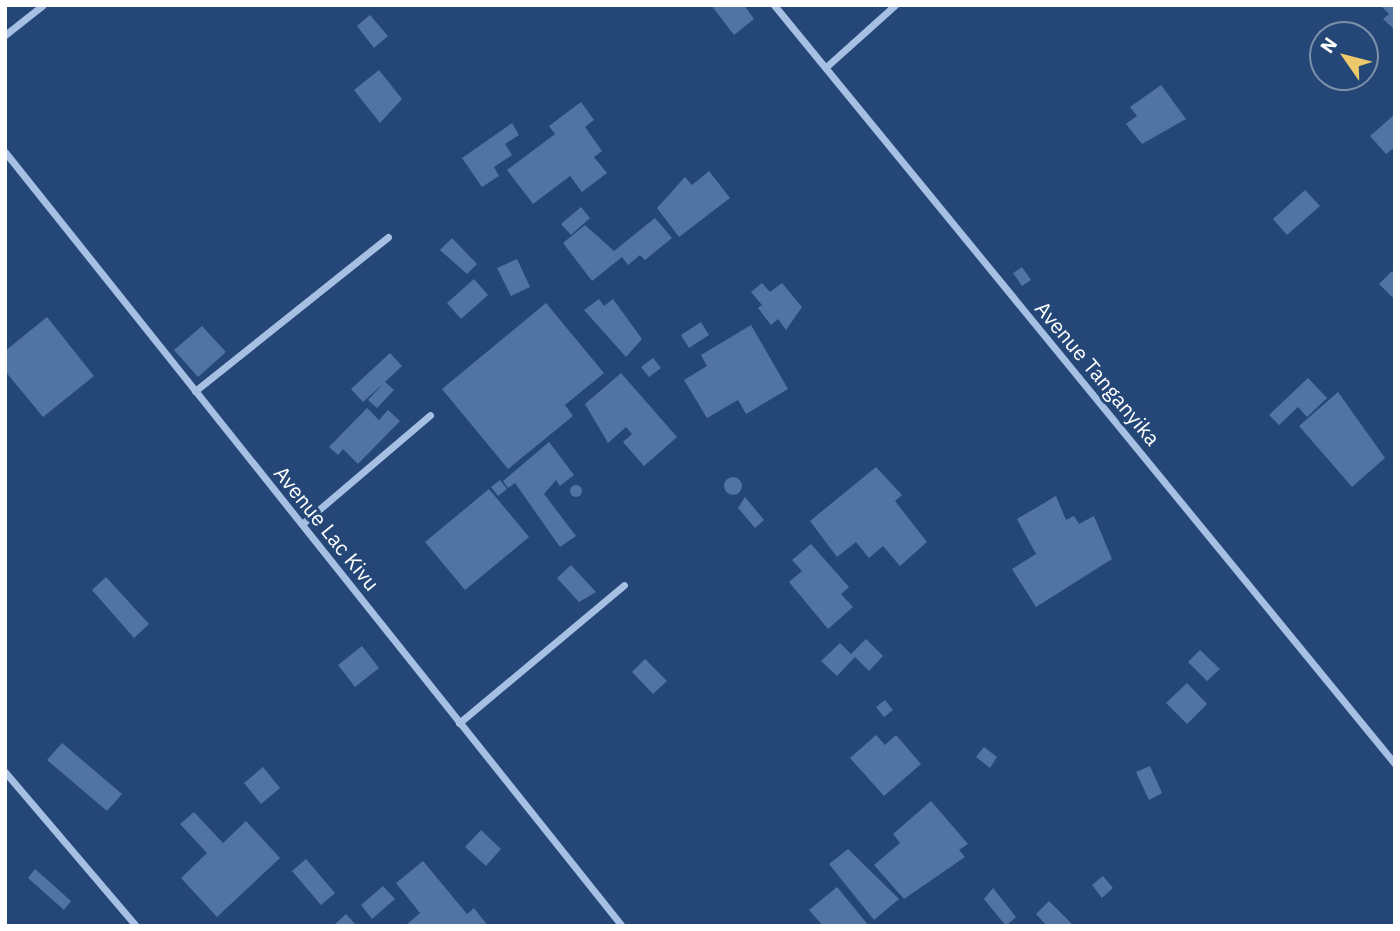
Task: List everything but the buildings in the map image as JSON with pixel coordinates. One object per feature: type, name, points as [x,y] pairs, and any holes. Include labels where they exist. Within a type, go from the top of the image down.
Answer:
[{"type":"street","points":[[5,35],[43,5]]},
{"type":"street","name":"Avenue Tanganyika","points":[[774,5],[1395,764]]},
{"type":"street","points":[[826,67],[895,5]]},
{"type":"street","name":"Avenue Lac Kivu","points":[[5,152],[622,926]]},
{"type":"street","points":[[195,391],[388,237]]},
{"type":"street","points":[[302,524],[430,415]]},
{"type":"street","points":[[459,723],[624,584]]},
{"type":"street","points":[[5,772],[136,926]]}]
